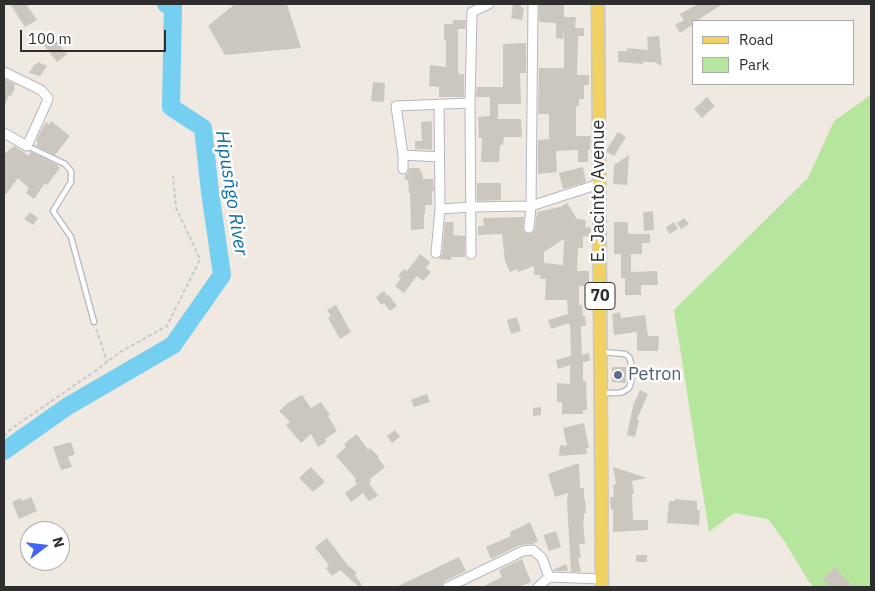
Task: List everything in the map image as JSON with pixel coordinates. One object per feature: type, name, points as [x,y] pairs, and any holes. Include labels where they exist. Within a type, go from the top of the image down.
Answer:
[{"type":"main road","name":"E. Jacinto Avenue","points":[[598,4],[602,583]]},
{"type":"street","points":[[471,254],[470,104],[472,12],[489,4]]},
{"type":"street","points":[[529,228],[531,206],[533,4]]},
{"type":"street","points":[[4,72],[41,90],[48,98],[28,146],[4,133]]},
{"type":"street","points":[[436,253],[440,209],[439,104]]},
{"type":"street","points":[[403,168],[396,106],[470,104]]},
{"type":"street","points":[[403,155],[439,157]]},
{"type":"street","points":[[440,209],[531,206],[599,184]]},
{"type":"street","points":[[448,587],[524,550],[533,550],[542,558],[544,582]]},
{"type":"street","points":[[544,582],[602,583]]},
{"type":"street","points":[[544,582],[553,587]]},
{"type":"lane","points":[[28,146],[65,164],[70,171],[71,182],[53,211],[71,237],[94,322]]},
{"type":"lane","points":[[600,352],[625,354],[629,357],[631,363],[631,382],[629,388],[618,393],[601,393]]},
{"type":"path","points":[[4,436],[11,429],[120,352],[167,326],[200,259],[176,208],[173,176]]},
{"type":"path","points":[[94,322],[107,362]]},
{"type":"green space","points":[[871,95],[871,587],[814,587],[768,519],[734,513],[709,532],[674,310],[808,178],[834,121]]},
{"type":"building","points":[[10,4],[26,4],[37,20],[25,27]]},
{"type":"building","points":[[235,4],[287,4],[301,48],[225,55],[208,26]]},
{"type":"building","points":[[513,4],[521,4],[521,7],[524,8],[522,20],[511,18]]},
{"type":"building","points":[[539,4],[564,4],[564,17],[576,17],[575,28],[584,28],[584,36],[578,36],[577,75],[589,75],[589,85],[584,85],[584,99],[579,99],[579,106],[576,106],[576,136],[591,136],[588,162],[578,162],[578,150],[556,151],[557,172],[538,174],[538,140],[549,139],[549,114],[538,114],[539,68],[564,68],[564,29],[563,39],[556,38],[556,23],[539,22]]},
{"type":"building","points":[[698,4],[723,4],[700,20],[692,20],[692,25],[680,33],[675,25],[684,20],[680,14]]},
{"type":"building","points":[[453,20],[466,20],[465,29],[458,29],[458,70],[459,74],[464,74],[464,97],[439,97],[439,87],[429,86],[430,65],[446,67],[444,24],[453,24]]},
{"type":"building","points":[[52,36],[67,54],[57,62],[42,43]]},
{"type":"building","points":[[659,36],[662,66],[654,62],[643,62],[643,64],[618,62],[618,51],[627,51],[627,48],[648,50],[647,37]]},
{"type":"building","points":[[526,43],[526,73],[520,73],[521,104],[498,104],[498,119],[521,119],[522,137],[504,137],[503,145],[500,145],[499,162],[481,162],[482,138],[479,138],[478,117],[490,116],[490,97],[476,97],[477,87],[503,87],[503,44]]},
{"type":"building","points":[[38,62],[47,66],[40,76],[29,73],[35,64]]},
{"type":"building","points":[[4,79],[15,84],[15,88],[11,96],[9,95],[4,108]]},
{"type":"building","points":[[373,82],[385,83],[384,102],[371,101]]},
{"type":"building","points":[[707,97],[715,106],[702,118],[694,109]]},
{"type":"building","points":[[51,121],[70,136],[55,155],[36,146],[38,143],[36,141],[46,122],[49,125]]},
{"type":"building","points":[[432,121],[432,150],[415,149],[415,141],[422,141],[421,122]]},
{"type":"building","points":[[618,132],[626,137],[614,156],[607,152],[607,149]]},
{"type":"building","points":[[14,146],[28,156],[31,152],[56,164],[60,168],[47,185],[45,183],[34,199],[26,193],[29,188],[18,178],[4,197],[4,154]]},
{"type":"building","points":[[629,155],[627,185],[613,184],[614,165]]},
{"type":"building","points":[[583,167],[586,182],[563,189],[559,173]]},
{"type":"building","points":[[409,168],[420,168],[423,179],[433,179],[432,205],[425,205],[424,229],[411,230],[410,193],[408,180],[405,180],[405,175],[408,173]]},
{"type":"building","points":[[477,183],[501,183],[501,200],[477,201]]},
{"type":"building","points":[[567,203],[577,219],[586,220],[585,227],[591,228],[591,237],[583,236],[583,248],[578,248],[577,271],[589,271],[589,286],[579,286],[579,305],[582,305],[586,326],[581,326],[582,355],[589,353],[590,361],[583,362],[583,381],[586,381],[587,410],[583,410],[583,414],[562,414],[562,402],[557,402],[557,383],[570,384],[570,365],[558,369],[556,360],[571,356],[570,327],[569,323],[551,329],[548,320],[568,314],[567,300],[545,300],[546,279],[540,279],[541,275],[534,275],[534,266],[518,272],[517,269],[510,272],[505,261],[502,234],[478,235],[478,226],[484,226],[483,218],[524,217],[523,230],[531,234],[535,229],[537,212],[560,207]],"holes":[[[564,239],[563,265],[544,263],[544,252]]]},
{"type":"building","points":[[653,211],[654,230],[644,231],[643,212]]},
{"type":"building","points":[[30,212],[38,218],[33,225],[24,219]]},
{"type":"building","points":[[684,218],[689,224],[681,229],[677,223]]},
{"type":"building","points":[[445,222],[454,222],[453,235],[465,236],[465,257],[451,257],[451,260],[439,259],[442,254]]},
{"type":"building","points":[[614,222],[628,222],[628,234],[650,234],[650,243],[642,243],[642,254],[631,254],[631,272],[657,271],[658,285],[641,285],[641,295],[625,295],[625,278],[621,278],[621,254],[614,254]]},
{"type":"building","points":[[674,222],[678,229],[669,234],[666,227]]},
{"type":"building","points":[[420,254],[430,262],[426,268],[431,272],[423,281],[417,276],[404,293],[395,286],[401,278],[398,276],[404,269],[407,271]]},
{"type":"building","points":[[384,291],[397,306],[390,311],[384,303],[381,305],[376,297]]},
{"type":"building","points":[[336,305],[351,332],[340,339],[328,318],[331,316],[327,310]]},
{"type":"building","points":[[620,312],[621,318],[645,315],[648,336],[659,336],[658,351],[637,351],[637,332],[614,335],[612,314]]},
{"type":"building","points":[[517,317],[521,331],[511,334],[507,320]]},
{"type":"building","points":[[612,367],[626,367],[626,383],[612,382]]},
{"type":"building","points":[[640,390],[648,394],[637,419],[639,420],[635,437],[627,435],[633,406]]},
{"type":"building","points":[[427,394],[430,402],[414,407],[411,400]]},
{"type":"building","points":[[302,395],[311,408],[321,402],[330,415],[328,416],[337,431],[325,439],[326,442],[318,447],[311,434],[301,443],[286,425],[290,422],[279,411]]},
{"type":"building","points":[[541,407],[541,415],[533,416],[533,408]]},
{"type":"building","points":[[584,423],[589,448],[586,448],[587,454],[559,456],[560,445],[567,446],[563,428]]},
{"type":"building","points":[[395,430],[400,437],[392,443],[387,436]]},
{"type":"building","points":[[357,434],[368,450],[370,448],[385,467],[370,479],[371,482],[369,483],[378,496],[369,501],[363,493],[351,502],[345,493],[357,484],[356,479],[336,456],[346,447],[344,444]]},
{"type":"building","points":[[71,442],[75,454],[68,457],[72,467],[61,470],[53,447]]},
{"type":"building","points":[[579,463],[580,488],[584,488],[585,499],[586,513],[584,513],[583,521],[585,544],[579,544],[581,558],[578,558],[581,572],[571,572],[568,493],[555,497],[548,474]]},
{"type":"building","points":[[311,467],[325,482],[313,492],[299,478]]},
{"type":"building","points":[[613,467],[647,478],[632,481],[634,494],[632,494],[633,520],[648,520],[648,530],[613,532],[613,510],[611,510],[610,497],[614,497],[613,485],[616,484]]},
{"type":"building","points":[[31,497],[37,511],[19,519],[12,502],[21,498],[22,501]]},
{"type":"building","points":[[675,499],[697,501],[697,510],[700,510],[699,525],[667,523],[669,501],[675,501]]},
{"type":"building","points":[[530,522],[538,541],[533,544],[520,545],[491,559],[486,547],[511,536],[510,532]]},
{"type":"building","points":[[556,531],[561,547],[549,551],[543,535]]},
{"type":"building","points":[[327,538],[349,567],[357,573],[355,575],[362,585],[359,587],[340,570],[332,576],[326,568],[329,566],[315,547]]},
{"type":"building","points":[[636,555],[647,555],[647,562],[636,562]]},
{"type":"building","points":[[459,557],[466,571],[445,581],[442,587],[396,587]]},
{"type":"building","points":[[522,559],[531,582],[519,587],[482,587],[502,577],[499,570]]},
{"type":"building","points":[[566,564],[568,571],[553,571],[553,570]]},
{"type":"building","points":[[836,567],[854,587],[830,587],[823,578]]},
{"type":"waterway","name":"Hipusñgo River","points":[[4,451],[68,406],[173,345],[222,275],[203,128],[171,107],[173,5],[166,4]]},
{"type":"place","name":"Petron","points":[[618,375]]}]
